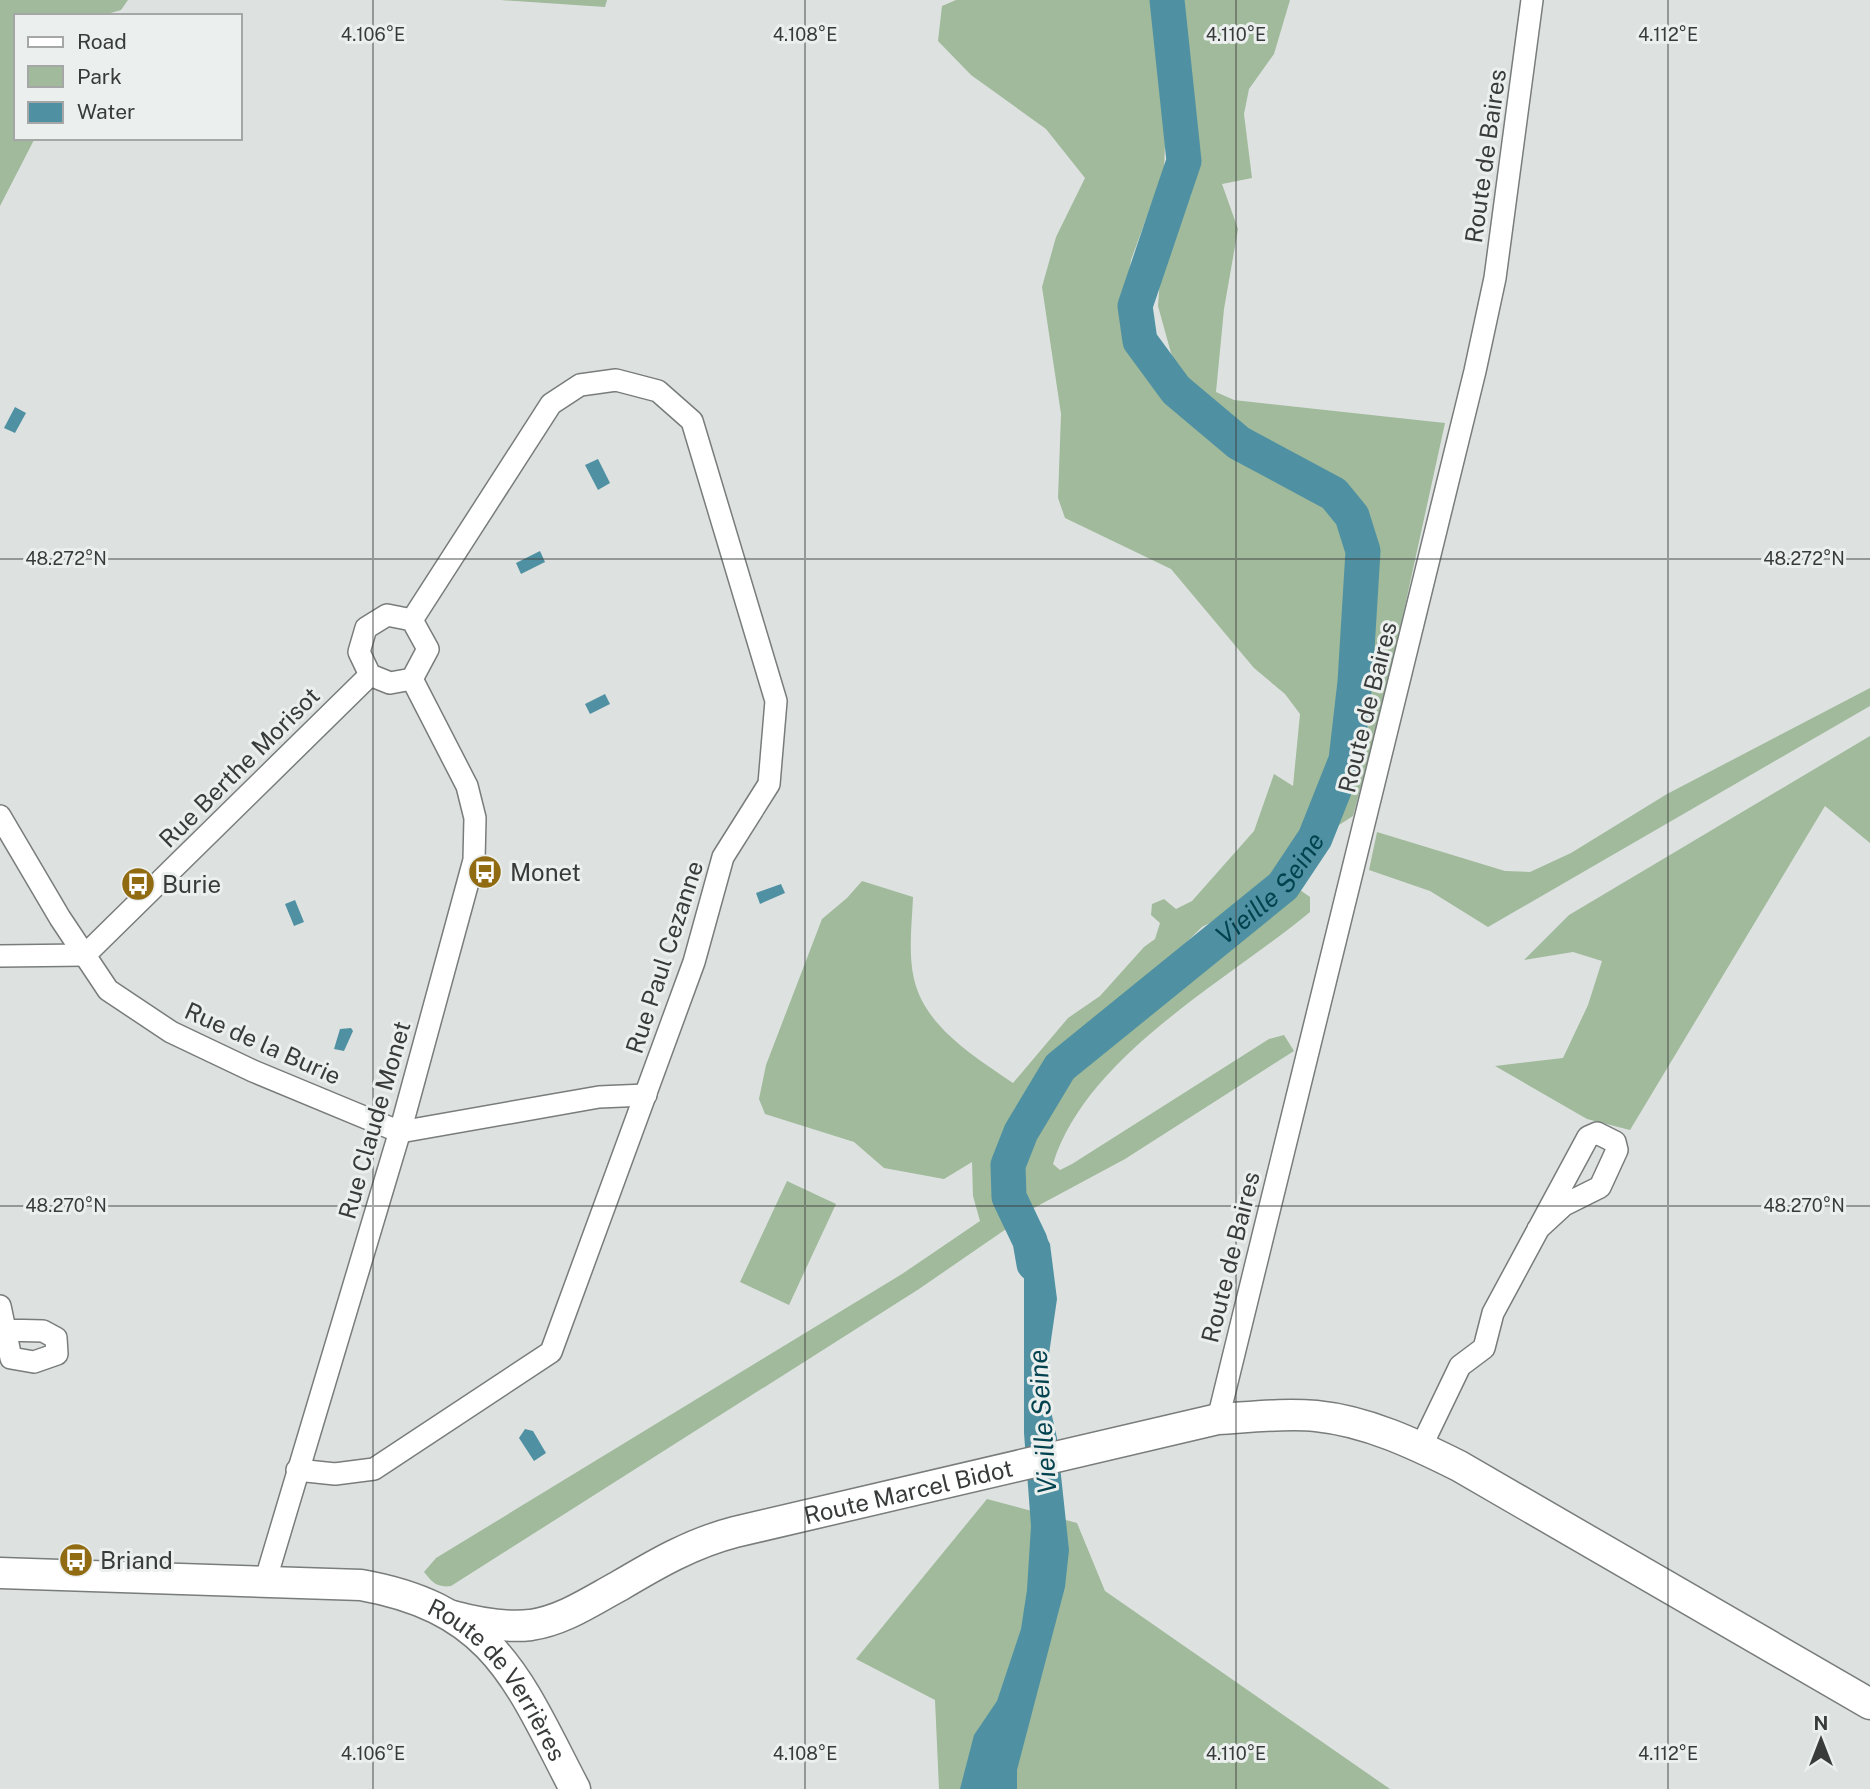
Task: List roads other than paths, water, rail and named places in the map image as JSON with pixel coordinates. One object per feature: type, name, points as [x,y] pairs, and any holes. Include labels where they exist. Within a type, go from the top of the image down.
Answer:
[{"type":"street","name":"Route de Baires","points":[[1219,1419],[1475,371],[1495,278],[1532,0]]},
{"type":"street","name":"Rue Paul Cezanne","points":[[297,1470],[335,1474],[374,1469],[551,1352],[694,962],[723,857],[768,784],[776,701],[692,421],[658,391],[617,380],[580,384],[551,404],[412,620]]},
{"type":"street","points":[[387,615],[412,620],[428,649],[412,678],[390,683],[370,675],[359,652],[366,628],[387,615]]},
{"type":"street","name":"Rue Berthe Morisot","points":[[85,955],[370,675]]},
{"type":"street","name":"Rue Claude Monet","points":[[265,1582],[400,1132],[474,860],[475,818],[467,786],[412,678]]},
{"type":"street","name":"Rue de la Burie","points":[[0,816],[108,990],[171,1032],[253,1071],[400,1132]]},
{"type":"street","points":[[0,956],[85,955]]},
{"type":"street","points":[[400,1132],[598,1097],[646,1095]]},
{"type":"street","points":[[1421,1447],[1460,1366],[1484,1348],[1493,1313],[1538,1229]]},
{"type":"street","points":[[0,1306],[3,1330]]},
{"type":"street","name":"Route Marcel Bidot","points":[[452,1615],[492,1625],[531,1625],[550,1621],[578,1609],[667,1557],[716,1537],[1219,1419],[1275,1415],[1317,1416],[1362,1425],[1421,1447],[1870,1704]]},
{"type":"street","name":"Route de Verrières","points":[[0,1573],[361,1585],[398,1592],[452,1615],[481,1637],[509,1667],[575,1789]]},
{"type":"water","points":[[15,407],[26,413],[15,433],[4,428]]},
{"type":"water","points":[[598,459],[610,483],[598,490],[585,465]]},
{"type":"water","points":[[540,551],[545,562],[521,574],[516,563]]},
{"type":"water","points":[[605,694],[610,704],[590,714],[585,704]]},
{"type":"water","points":[[781,884],[785,893],[760,904],[756,893]]},
{"type":"water","points":[[295,900],[304,922],[294,926],[285,904]]},
{"type":"water","points":[[351,1028],[353,1031],[344,1051],[334,1049],[340,1029]]},
{"type":"water","points":[[1032,1209],[1050,1244],[1057,1299],[1049,1354],[1050,1407],[1057,1438],[1069,1550],[1065,1587],[1017,1770],[1017,1789],[960,1789],[974,1735],[997,1701],[1021,1629],[1027,1590],[1031,1526],[1024,1433],[1024,1278],[1021,1258],[1009,1227]]},
{"type":"water","points":[[525,1429],[533,1431],[546,1453],[534,1461],[519,1438]]},
{"type":"waterway","name":"Vieille Seine","points":[[1034,1264],[1030,1241],[1009,1197],[1008,1165],[1021,1132],[1060,1067],[1283,886],[1315,838],[1346,760],[1355,682],[1363,551],[1352,516],[1334,494],[1239,443],[1176,390],[1140,341],[1135,306],[1184,161],[1167,0]]},
{"type":"place","name":"Monet","points":[[485,872]]},
{"type":"place","name":"Burie","points":[[138,884]]},
{"type":"place","name":"Briand","points":[[76,1560]]}]
